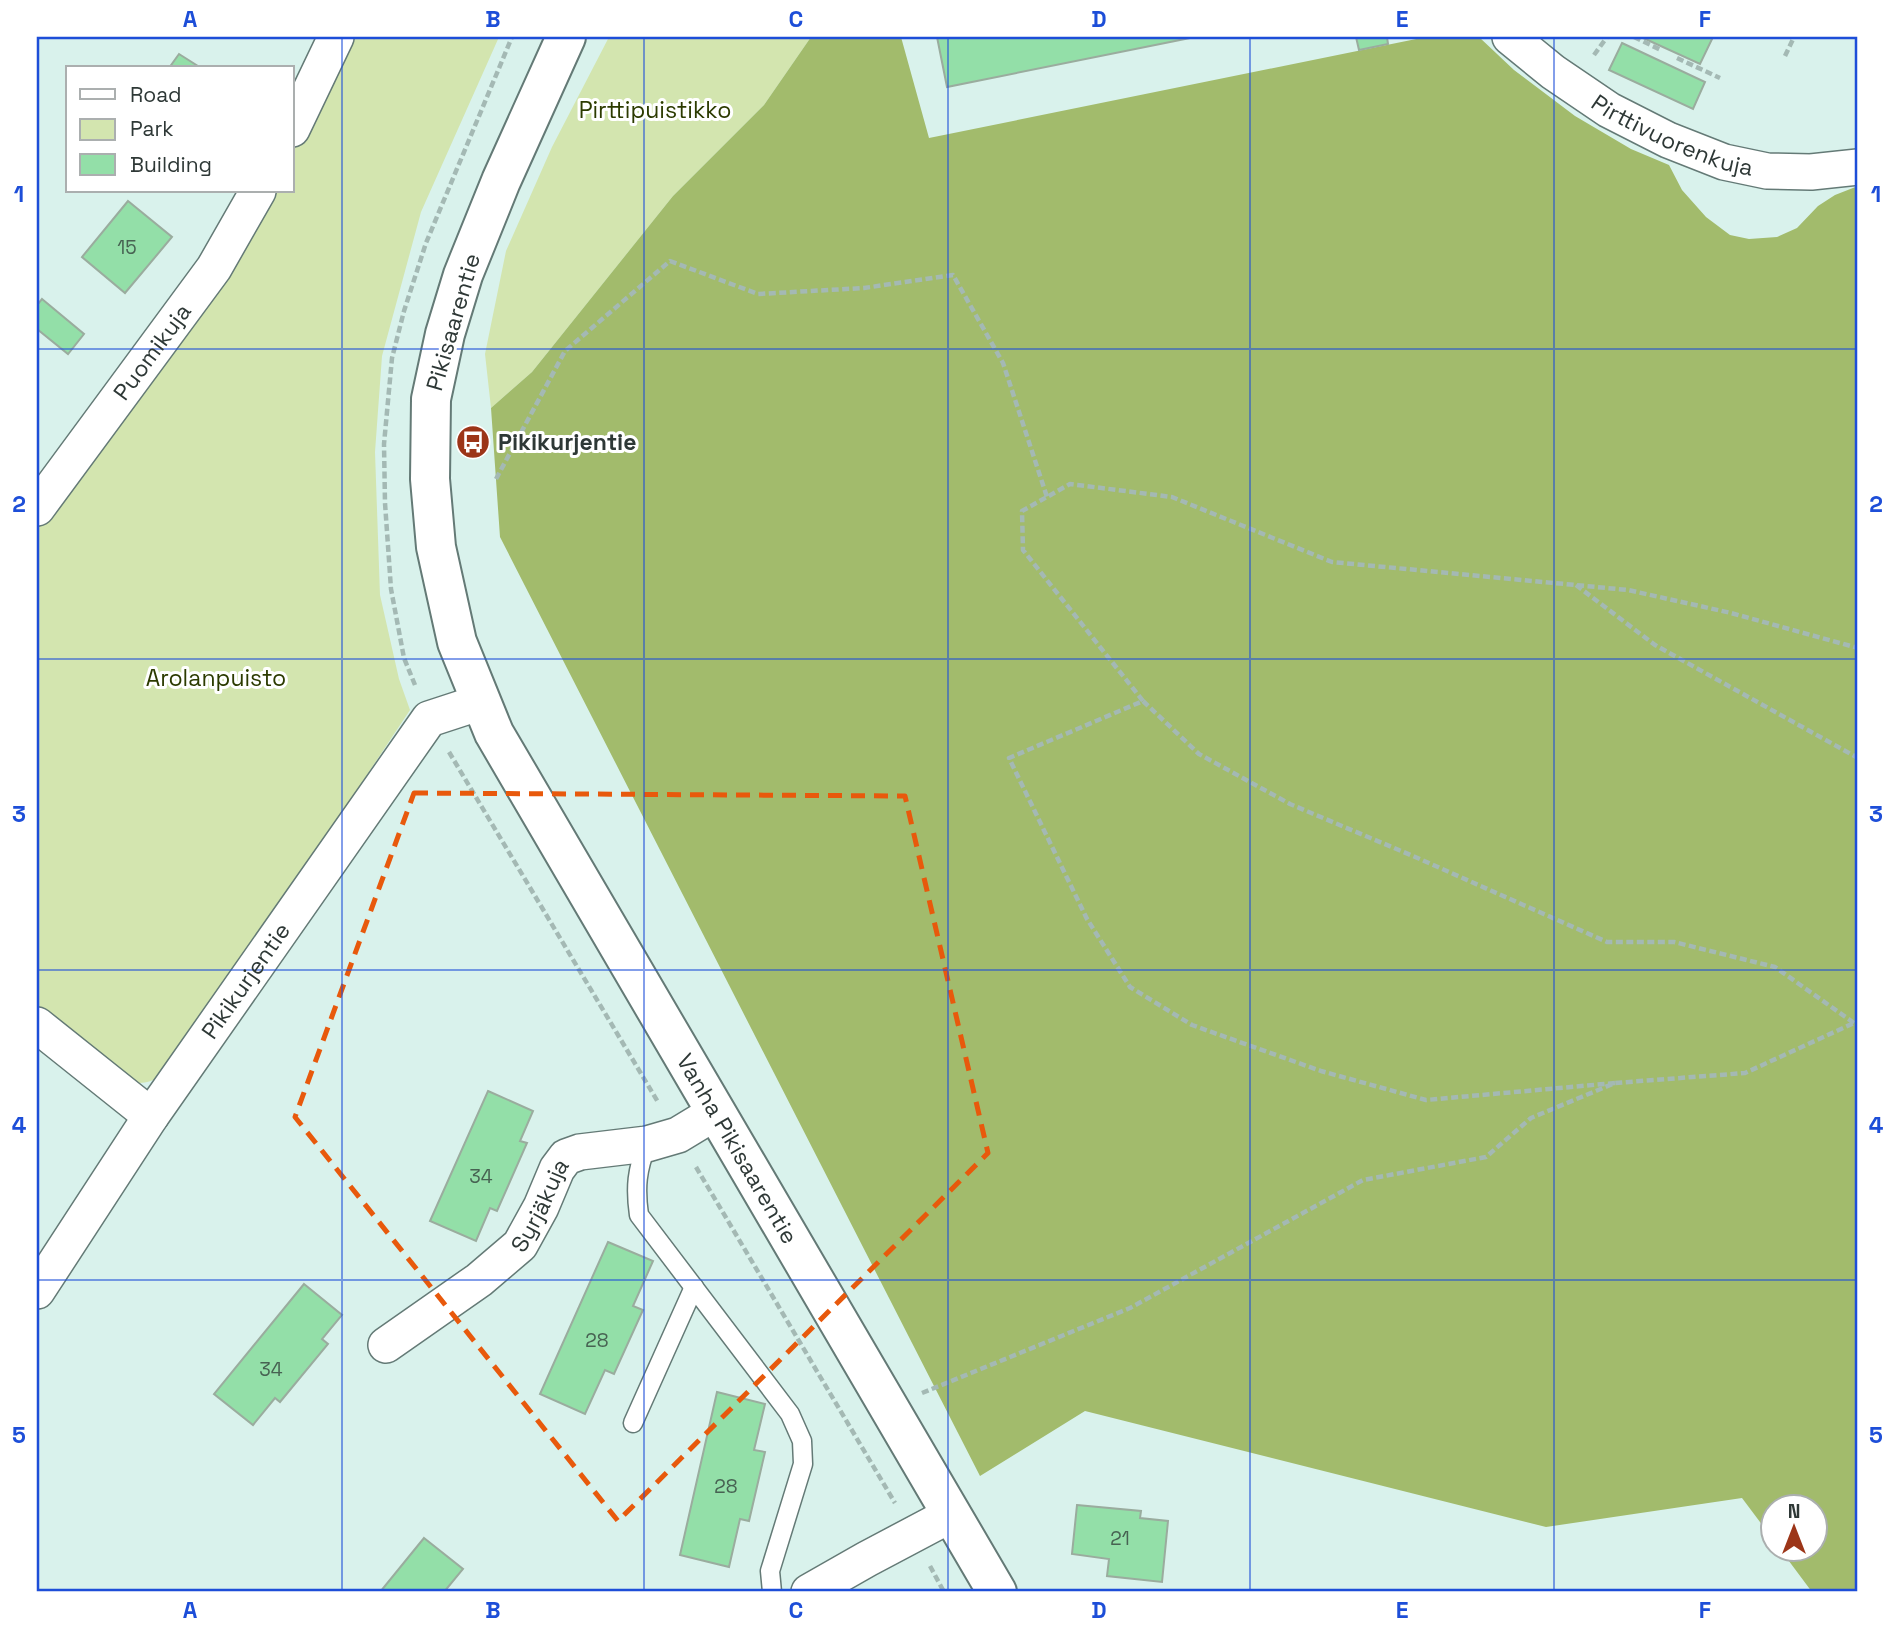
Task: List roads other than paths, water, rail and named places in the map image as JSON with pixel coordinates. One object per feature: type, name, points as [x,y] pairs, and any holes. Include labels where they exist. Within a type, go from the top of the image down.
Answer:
[{"type":"street","points":[[294,125],[336,37]]},
{"type":"street","name":"Pikisaarentie","points":[[481,702],[457,642],[436,547],[430,479],[431,400],[445,334],[463,275],[501,181],[566,37]]},
{"type":"street","name":"Pirttivuorenkuja","points":[[1510,37],[1553,72],[1609,110],[1668,140],[1724,162],[1789,172],[1858,167]]},
{"type":"street","name":"Puomikuja","points":[[37,508],[215,268],[257,192]]},
{"type":"street","name":"Vanha Pikisaarentie","points":[[481,702],[506,755],[997,1592]]},
{"type":"street","name":"Pikikurjentie","points":[[37,1291],[151,1116],[429,719],[481,702]]},
{"type":"street","points":[[37,1025],[151,1116]]},
{"type":"street","name":"Syrjäkuja","points":[[386,1345],[479,1280],[520,1245],[566,1157],[580,1152],[647,1144],[678,1135],[716,1112]]},
{"type":"street","points":[[809,1592],[952,1514]]},
{"type":"lane","points":[[647,1144],[639,1166],[636,1192],[639,1215],[790,1414],[802,1441],[803,1464],[770,1571],[772,1592]]},
{"type":"lane","points":[[633,1423],[694,1287]]},
{"type":"place","name":"Pikikurjentie","points":[[473,442]]},
{"type":"park label","name":"Pirttipuistikko","points":[[655,110]]},
{"type":"park label","name":"Arolanpuisto","points":[[216,678]]}]
